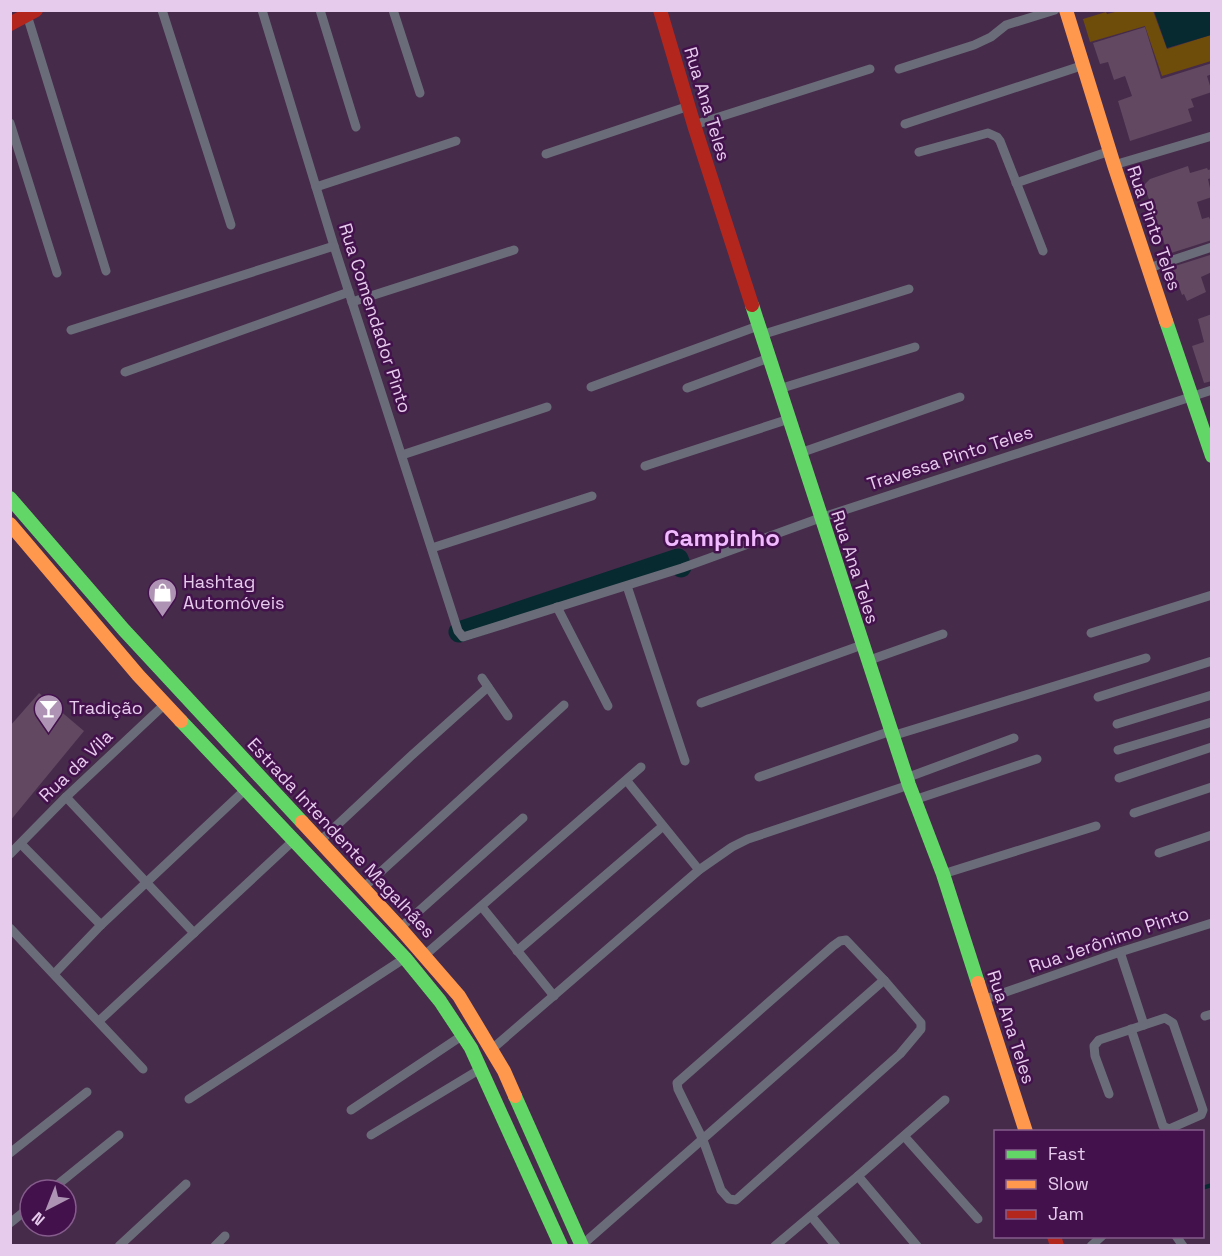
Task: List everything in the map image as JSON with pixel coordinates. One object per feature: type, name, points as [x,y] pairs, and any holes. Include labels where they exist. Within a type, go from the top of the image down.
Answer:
[{"type":"main road","name":"Rua Ana Teles","points":[[660,10],[694,125],[820,518],[907,781],[943,874],[1026,1130]]},
{"type":"main road","name":"Rua Pinto Teles","points":[[1066,10],[1114,165],[1211,454]]},
{"type":"main road","points":[[10,24],[32,13]]},
{"type":"main road","name":"Estrada Intendente Magalhães","points":[[10,498],[26,513],[124,630],[425,955],[459,996],[492,1049],[514,1093],[582,1245]]},
{"type":"main road","points":[[12,530],[26,513]]},
{"type":"main road","name":"Estrada Intendente Magalhães","points":[[12,530],[138,675],[405,958],[440,1001],[464,1035],[482,1068],[561,1245]]},
{"type":"street","points":[[162,10],[231,225]]},
{"type":"street","name":"Rua Comendador Pinto","points":[[262,10],[334,246],[460,635]]},
{"type":"street","points":[[320,10],[356,128]]},
{"type":"street","points":[[393,10],[420,93]]},
{"type":"street","points":[[898,69],[974,45],[991,37],[1006,25],[1055,10]]},
{"type":"street","points":[[32,13],[106,271]]},
{"type":"street","points":[[905,124],[1084,65]]},
{"type":"street","points":[[694,125],[870,69]]},
{"type":"street","points":[[546,154],[689,106]]},
{"type":"street","points":[[10,123],[57,273]]},
{"type":"street","points":[[919,152],[988,133],[992,134],[1000,141],[1043,251]]},
{"type":"street","points":[[1114,165],[1212,136]]},
{"type":"street","points":[[316,188],[456,141]]},
{"type":"street","points":[[1017,183],[1110,151]]},
{"type":"street","points":[[71,330],[334,246]]},
{"type":"street","points":[[1149,268],[1212,247]]},
{"type":"street","points":[[125,372],[351,297],[514,250]]},
{"type":"street","points":[[591,387],[760,331],[909,289]]},
{"type":"street","points":[[779,389],[915,347]]},
{"type":"street","points":[[687,388],[769,358]]},
{"type":"street","name":"Travessa Pinto Teles","points":[[460,635],[464,637],[627,586],[820,518],[1212,390]]},
{"type":"street","points":[[800,453],[960,397]]},
{"type":"street","points":[[402,455],[547,407]]},
{"type":"street","points":[[645,466],[789,418]]},
{"type":"street","points":[[432,548],[592,496]]},
{"type":"street","points":[[627,586],[685,761]]},
{"type":"street","points":[[1091,633],[1212,595]]},
{"type":"street","points":[[557,607],[608,706]]},
{"type":"street","points":[[867,660],[943,634]]},
{"type":"street","points":[[701,703],[862,645]]},
{"type":"street","points":[[759,777],[891,734],[1146,658]]},
{"type":"street","points":[[1098,698],[1212,661]]},
{"type":"street","points":[[482,678],[508,716]]},
{"type":"street","points":[[319,842],[488,687]]},
{"type":"street","points":[[1117,724],[1212,695]]},
{"type":"street","name":"Rua da Vila","points":[[10,854],[66,797],[165,704]]},
{"type":"street","points":[[363,888],[564,705]]},
{"type":"street","points":[[1118,750],[1212,722]]},
{"type":"street","points":[[492,1049],[699,870],[732,847],[1014,738]]},
{"type":"street","points":[[1119,778],[1212,747]]},
{"type":"street","points":[[914,800],[1037,759]]},
{"type":"street","points":[[425,955],[641,767]]},
{"type":"street","points":[[627,781],[699,870]]},
{"type":"street","points":[[1134,813],[1212,787]]},
{"type":"street","points":[[54,973],[101,925],[246,789]]},
{"type":"street","points":[[66,797],[194,933]]},
{"type":"street","points":[[400,928],[522,818]]},
{"type":"street","points":[[517,951],[663,826]]},
{"type":"street","points":[[943,874],[1096,826]]},
{"type":"street","points":[[1159,853],[1212,835]]},
{"type":"street","points":[[99,1021],[294,840]]},
{"type":"street","points":[[21,844],[101,925]]},
{"type":"street","points":[[482,907],[554,996]]},
{"type":"street","name":"Rua Jerônimo Pinto","points":[[983,1000],[1120,952],[1212,923]]},
{"type":"street","points":[[10,928],[143,1069]]},
{"type":"street","points":[[840,941],[849,942],[921,1023],[918,1035],[900,1054],[736,1200],[729,1199],[722,1190],[704,1140],[677,1083],[840,941]]},
{"type":"street","points":[[1120,952],[1144,1025]]},
{"type":"street","points":[[189,1099],[405,958]]},
{"type":"street","points":[[582,1245],[884,980]]},
{"type":"street","points":[[1109,1094],[1095,1056],[1094,1046],[1099,1040],[1131,1029],[1165,1018],[1173,1023],[1203,1110],[1201,1116],[1169,1129],[1163,1126],[1131,1029]]},
{"type":"street","points":[[351,1110],[464,1035]]},
{"type":"street","points":[[371,1135],[482,1068]]},
{"type":"street","points":[[10,1153],[87,1092]]},
{"type":"street","points":[[775,1245],[945,1100]]},
{"type":"street","points":[[66,1178],[119,1134]]},
{"type":"street","points":[[904,1136],[978,1219]]},
{"type":"street","points":[[858,1176],[916,1245]]},
{"type":"street","points":[[119,1245],[186,1184]]},
{"type":"street","points":[[811,1216],[836,1245]]},
{"type":"street","points":[[215,1245],[225,1236]]},
{"type":"shaded area","points":[[1119,11],[1153,11],[1167,49],[1211,35],[1211,61],[1162,76],[1145,26],[1090,42],[1083,19],[1106,12],[1107,14]]},
{"type":"shaded area","points":[[1154,11],[1211,11],[1211,35],[1167,48]]},
{"type":"building","points":[[1145,27],[1161,79],[1212,63],[1212,74],[1207,76],[1212,92],[1191,99],[1194,107],[1188,109],[1192,121],[1130,141],[1118,101],[1132,96],[1125,76],[1114,80],[1108,62],[1100,64],[1093,43]]},
{"type":"building","points":[[1188,166],[1190,173],[1207,168],[1212,169],[1212,178],[1208,179],[1212,197],[1197,202],[1202,219],[1209,217],[1212,224],[1212,240],[1168,254],[1144,185],[1150,179]]},
{"type":"building","points":[[1210,255],[1212,272],[1201,277],[1206,292],[1187,301],[1178,284],[1175,285],[1172,267]]},
{"type":"building","points":[[1212,314],[1212,381],[1204,383],[1192,346],[1204,342],[1198,319]]},
{"type":"building","points":[[39,693],[84,731],[10,821],[10,726]]},
{"type":"waterway","points":[[459,632],[678,559],[681,567]]},
{"type":"waterway","points":[[1204,1187],[1212,1185]]},
{"type":"traffic: fast","points":[[752,305],[909,785],[943,874],[978,983]]},
{"type":"traffic: fast","points":[[1166,321],[1212,456]]},
{"type":"traffic: fast","points":[[10,498],[124,630],[302,822]]},
{"type":"traffic: fast","points":[[181,721],[405,958],[440,1001],[471,1048],[561,1246]]},
{"type":"traffic: fast","points":[[515,1096],[582,1246]]},
{"type":"traffic: slow","points":[[1066,10],[1166,321]]},
{"type":"traffic: slow","points":[[10,524],[138,675],[181,721]]},
{"type":"traffic: slow","points":[[302,822],[459,996],[504,1071],[515,1096]]},
{"type":"traffic: slow","points":[[978,983],[1025,1130]]},
{"type":"traffic: jam","points":[[10,24],[36,10]]},
{"type":"traffic: jam","points":[[660,10],[752,305]]},
{"type":"traffic: jam","points":[[1055,1238],[1057,1246]]},
{"type":"place","name":"Hashtag Automóveis","points":[[162,618]]},
{"type":"place","name":"Tradição","points":[[48,734]]},
{"type":"district","name":"Campinho","points":[[722,538]]}]
